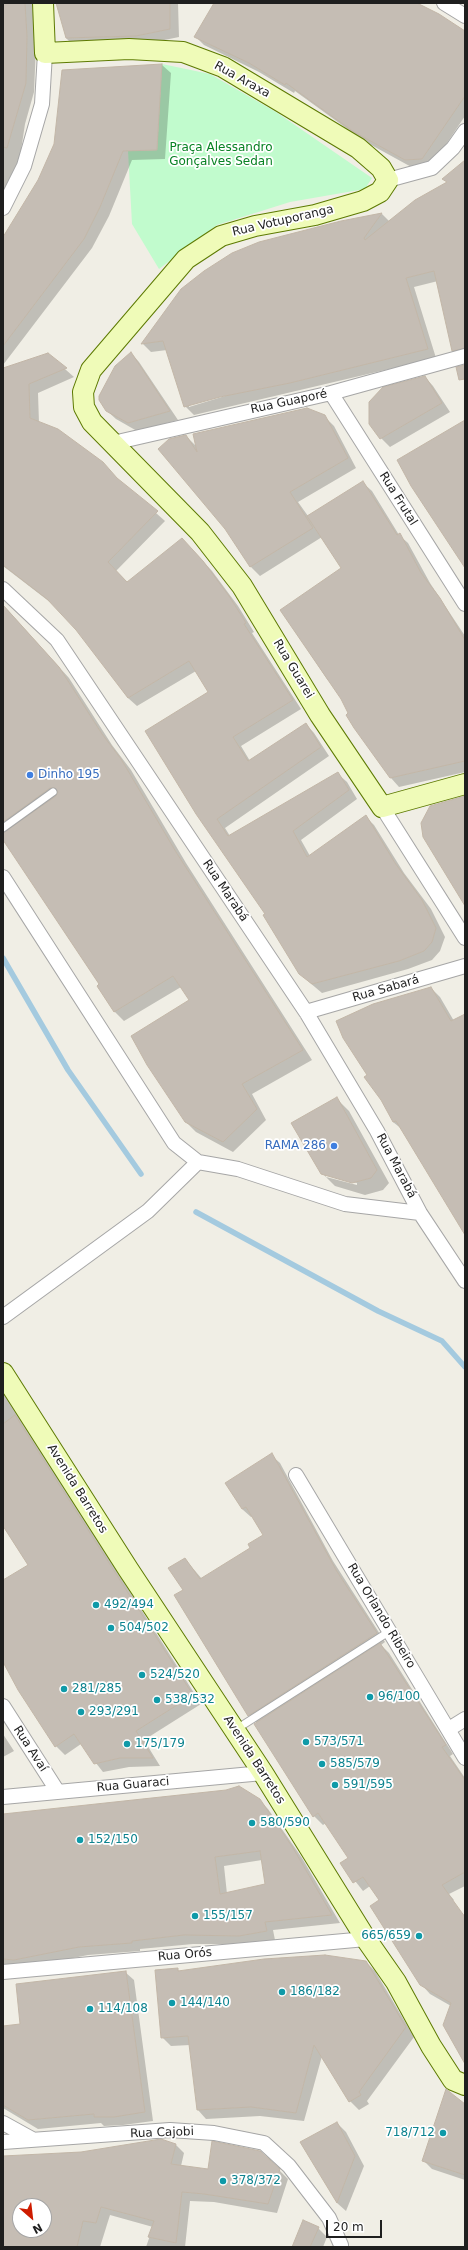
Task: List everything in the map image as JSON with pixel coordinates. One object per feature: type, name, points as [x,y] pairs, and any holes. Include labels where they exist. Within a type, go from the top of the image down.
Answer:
[{"type":"street","points":[[3,208],[24,166],[42,104],[45,53],[43,3]]},
{"type":"street","points":[[444,3],[465,16]]},
{"type":"street","name":"Rua Araxa","points":[[45,53],[129,49],[183,52],[223,67],[358,148],[381,168],[388,180]]},
{"type":"street","points":[[388,180],[432,168],[453,148],[465,131]]},
{"type":"street","name":"Rua Votuporanga","points":[[92,422],[84,407],[83,392],[91,370],[186,259],[221,236],[255,226],[315,215],[363,201],[380,192],[388,180]]},
{"type":"street","name":"Rua Guaporé","points":[[112,443],[331,393],[465,356]]},
{"type":"street","name":"Rua Frutal","points":[[331,393],[465,604]]},
{"type":"street","name":"Rua Guarei","points":[[92,422],[200,532],[242,586],[320,715],[382,807],[465,938]]},
{"type":"street","name":"Rua Marabá","points":[[3,589],[57,640],[306,1012],[377,1131],[420,1213],[465,1281]]},
{"type":"street","points":[[382,807],[465,784]]},
{"type":"street","name":"Rua Marabá","points":[[3,877],[174,1143],[198,1162],[238,1169],[345,1204],[420,1213]]},
{"type":"street","name":"Rua Sabará","points":[[306,1012],[465,966]]},
{"type":"street","points":[[3,1317],[148,1211],[198,1162]]},
{"type":"street","name":"Avenida Barretos","points":[[3,1372],[128,1569],[263,1773],[366,1938],[396,1982],[431,2046],[453,2080],[465,2085]]},
{"type":"street","name":"Rua Orlando Ribeiro","points":[[296,1475],[465,1758]]},
{"type":"street","name":"Rua Avaí","points":[[3,1706],[58,1792]]},
{"type":"street","points":[[449,1729],[465,1719]]},
{"type":"street","name":"Rua Guaraci","points":[[3,1797],[263,1773]]},
{"type":"street","name":"Rua Orós","points":[[3,1972],[366,1938]]},
{"type":"street","points":[[3,2123],[32,2139]]},
{"type":"street","name":"Rua Cajobi","points":[[3,2142],[170,2130],[214,2133],[264,2144],[289,2166],[329,2218],[341,2245]]},
{"type":"lane","points":[[3,828],[53,792]]},
{"type":"lane","points":[[235,1730],[390,1631]]},
{"type":"green space","name":"Praça Alessandro Gonçalves Sedan","points":[[162,64],[210,74],[276,112],[372,178],[365,189],[290,202],[217,225],[159,269],[132,224],[128,151],[157,150]]},
{"type":"building","points":[[3,3],[25,3],[27,36],[26,83],[7,148],[3,147]]},
{"type":"building","points":[[56,3],[170,3],[170,29],[136,36],[66,38]]},
{"type":"building","points":[[214,3],[417,3],[439,14],[465,31],[465,96],[422,159],[405,160],[354,132],[286,83],[285,85],[249,63],[194,37]]},
{"type":"building","points":[[162,64],[157,150],[123,151],[100,207],[84,239],[3,346],[3,237],[38,180],[54,144],[62,70]]},
{"type":"building","points":[[465,160],[465,348],[452,351],[434,271],[406,278],[428,349],[290,383],[220,397],[184,407],[163,341],[141,344],[181,289],[204,271],[232,253],[259,242],[341,221],[382,213],[364,238],[365,240],[415,200],[447,182],[442,179]]},
{"type":"building","points":[[131,352],[170,411],[128,423],[106,411],[99,400],[99,396],[115,366]]},
{"type":"building","points":[[48,353],[67,368],[29,384],[30,418],[58,429],[103,462],[117,478],[158,511],[108,562],[127,582],[182,538],[203,561],[229,596],[246,623],[244,624],[293,700],[233,737],[248,761],[306,723],[321,747],[217,819],[228,836],[338,772],[349,790],[293,831],[307,857],[366,815],[395,863],[422,900],[436,928],[432,942],[424,951],[399,961],[312,984],[299,974],[263,915],[265,914],[196,814],[145,731],[208,692],[189,661],[128,698],[76,630],[47,599],[3,565],[3,368]]},
{"type":"building","points":[[465,365],[465,379],[459,380],[456,367]]},
{"type":"building","points":[[425,376],[442,403],[380,439],[369,424],[369,402],[383,387]]},
{"type":"building","points":[[307,408],[325,415],[348,458],[290,492],[313,528],[250,567],[225,529],[158,449],[169,439],[186,435],[197,452],[193,434]]},
{"type":"building","points":[[465,420],[465,568],[411,486],[397,460]]},
{"type":"building","points":[[363,481],[397,535],[400,533],[421,573],[440,598],[465,640],[465,761],[390,778],[354,728],[346,715],[348,713],[341,699],[280,610],[341,568],[307,516]]},
{"type":"building","points":[[3,605],[59,667],[102,734],[121,759],[176,852],[303,1050],[242,1084],[257,1109],[223,1142],[185,1122],[147,1065],[131,1036],[189,1000],[173,976],[114,1012],[97,986],[99,984],[3,840],[3,833],[56,796],[58,792],[55,788],[50,788],[3,822]]},
{"type":"building","points":[[465,796],[465,906],[423,837],[421,823],[430,806]]},
{"type":"building","points":[[431,987],[451,1021],[465,1014],[465,1235],[396,1121],[393,1122],[381,1100],[364,1077],[367,1075],[343,1038],[336,1021],[373,1004]]},
{"type":"building","name":"RAMA 286","points":[[337,1097],[377,1170],[371,1178],[352,1183],[321,1174],[291,1123]]},
{"type":"building","points":[[15,1415],[193,1695],[136,1731],[153,1758],[120,1758],[94,1764],[74,1734],[55,1747],[18,1690],[3,1662],[3,1580],[28,1565],[3,1526],[3,1424]]},
{"type":"building","points":[[272,1453],[336,1570],[377,1633],[248,1716],[174,1595],[183,1590],[168,1568],[185,1558],[200,1579],[250,1548],[248,1544],[263,1535],[246,1507],[242,1509],[225,1483]]},
{"type":"building","points":[[380,1643],[446,1745],[442,1747],[465,1780],[465,1872],[442,1885],[465,1917],[465,2064],[443,2025],[451,2003],[420,1985],[370,1906],[379,1900],[363,1877],[353,1883],[340,1863],[348,1858],[318,1813],[313,1817],[254,1724]]},
{"type":"building","points":[[239,1786],[260,1799],[293,1848],[332,1915],[265,1922],[267,1931],[239,1936],[184,1935],[132,1941],[132,1943],[79,1947],[14,1960],[3,1959],[3,1814],[226,1790]],"holes":[[[260,1851],[265,1884],[220,1894],[215,1857]]]},
{"type":"building","points":[[325,1955],[366,1961],[406,2027],[359,2092],[361,2095],[349,2102],[314,2045],[296,2113],[251,2107],[197,2110],[188,2036],[161,2038],[155,1970],[178,1968],[178,1971],[264,1959]]},
{"type":"building","points":[[126,1971],[145,2112],[114,2117],[94,2117],[94,2114],[28,2120],[3,2105],[3,2026],[20,2024],[16,1984]]},
{"type":"building","name":"718/712","points":[[446,2089],[465,2104],[465,2175],[422,2161]]},
{"type":"building","points":[[337,2122],[355,2156],[337,2203],[300,2142]]},
{"type":"building","points":[[161,2139],[176,2144],[171,2164],[208,2169],[212,2141],[260,2151],[280,2169],[268,2204],[182,2192],[176,2243],[148,2237],[154,2221],[101,2207],[96,2223],[83,2221],[77,2247],[3,2247],[3,2156],[81,2152]]},
{"type":"building","points":[[303,2220],[319,2227],[310,2247],[292,2247]]},
{"type":"waterway","points":[[3,958],[68,1070],[141,1174]]},
{"type":"waterway","points":[[196,1212],[378,1311],[442,1341],[465,1367]]},
{"type":"place","name":"Dinho 195","points":[[30,775]]},
{"type":"place","name":"RAMA 286","points":[[334,1146]]},
{"type":"place","name":"492/494","points":[[96,1605]]},
{"type":"place","name":"504/502","points":[[111,1628]]},
{"type":"place","name":"524/520","points":[[142,1675]]},
{"type":"place","name":"281/285","points":[[64,1689]]},
{"type":"place","name":"96/100","points":[[370,1697]]},
{"type":"place","name":"538/532","points":[[157,1700]]},
{"type":"place","name":"293/291","points":[[81,1712]]},
{"type":"place","name":"573/571","points":[[306,1742]]},
{"type":"place","name":"175/179","points":[[127,1744]]},
{"type":"place","name":"585/579","points":[[322,1764]]},
{"type":"place","name":"591/595","points":[[335,1785]]},
{"type":"place","name":"580/590","points":[[252,1823]]},
{"type":"place","name":"152/150","points":[[80,1840]]},
{"type":"place","name":"155/157","points":[[195,1916]]},
{"type":"place","name":"665/659","points":[[419,1936]]},
{"type":"place","name":"186/182","points":[[282,1992]]},
{"type":"place","name":"144/140","points":[[172,2003]]},
{"type":"place","name":"114/108","points":[[90,2009]]},
{"type":"place","name":"718/712","points":[[443,2133]]},
{"type":"place","name":"378/372","points":[[223,2181]]}]
